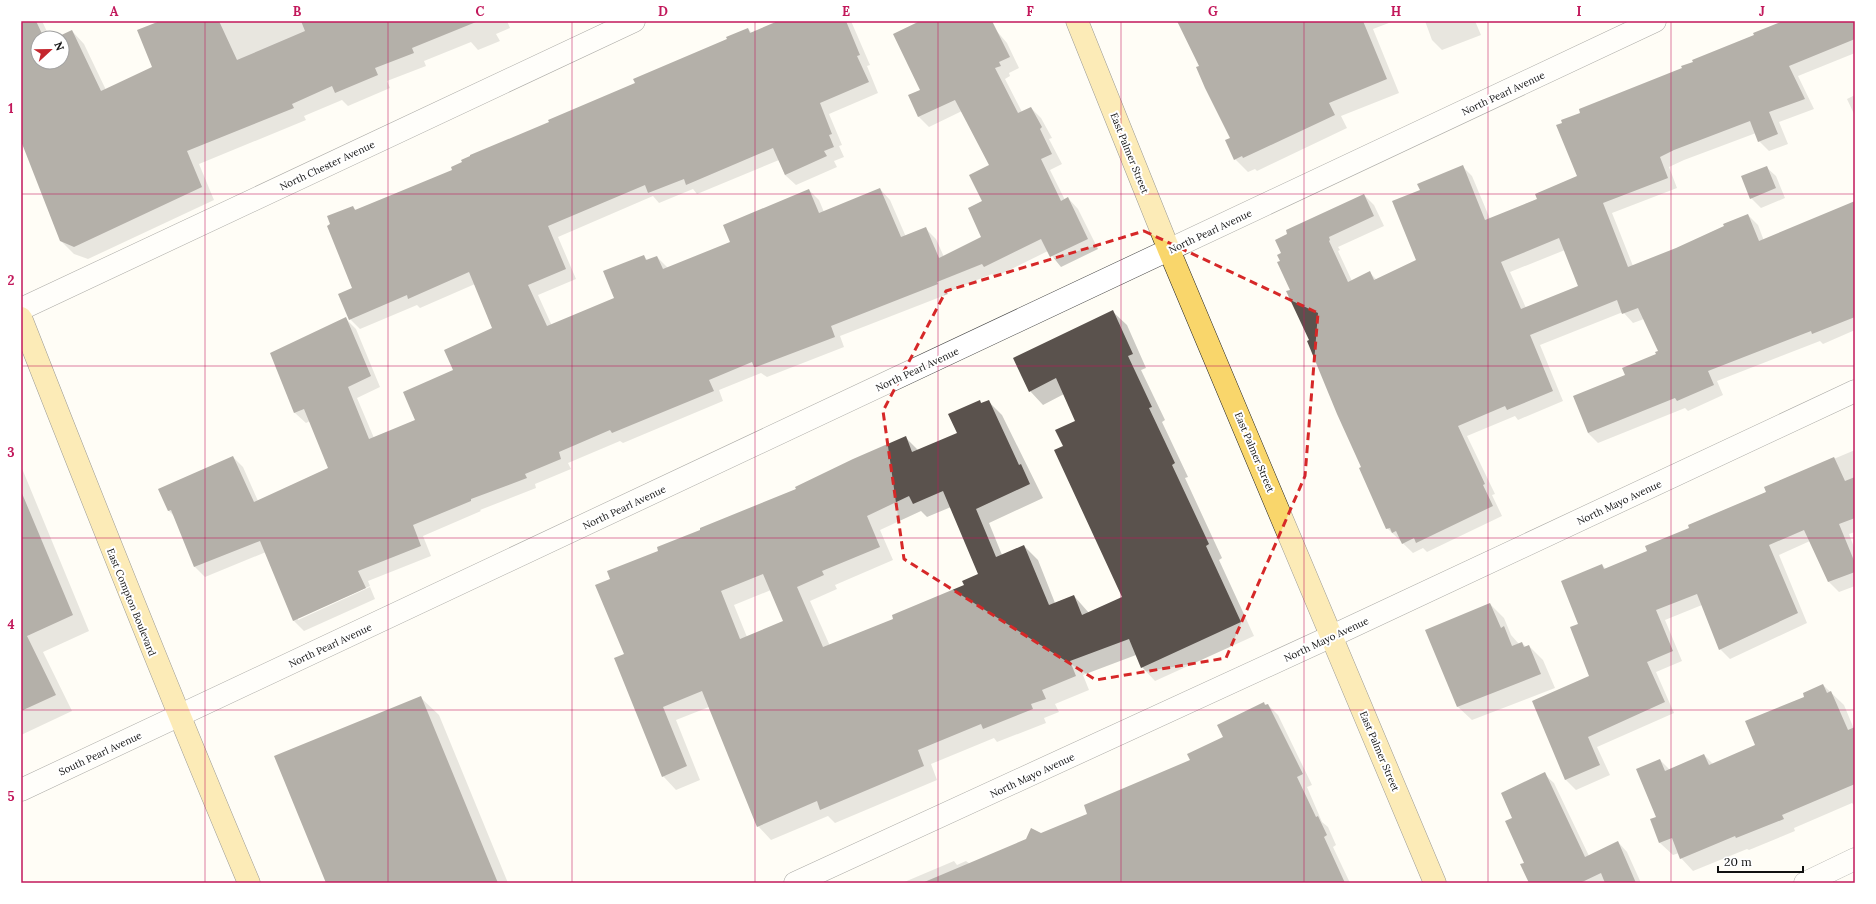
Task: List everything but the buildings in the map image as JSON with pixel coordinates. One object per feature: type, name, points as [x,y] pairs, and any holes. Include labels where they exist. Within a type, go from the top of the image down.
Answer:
[{"type":"main road","name":"East Palmer Street","points":[[1077,21],[1169,250],[1435,883]]},
{"type":"main road","name":"East Compton Boulevard","points":[[21,318],[102,527],[178,716],[249,883]]},
{"type":"street","name":"North Chester Avenue","points":[[21,309],[634,21]]},
{"type":"street","name":"North Pearl Avenue","points":[[178,716],[1655,21]]},
{"type":"street","name":"North Mayo Avenue","points":[[795,883],[1332,636],[1855,391]]},
{"type":"street","name":"South Pearl Avenue","points":[[21,790],[178,716]]},
{"type":"street","points":[[1805,883],[1855,859]]},
{"type":"highlighted area","points":[[1144,231],[1318,313],[1305,476],[1226,658],[1096,680],[904,559],[883,411],[946,291]]}]
